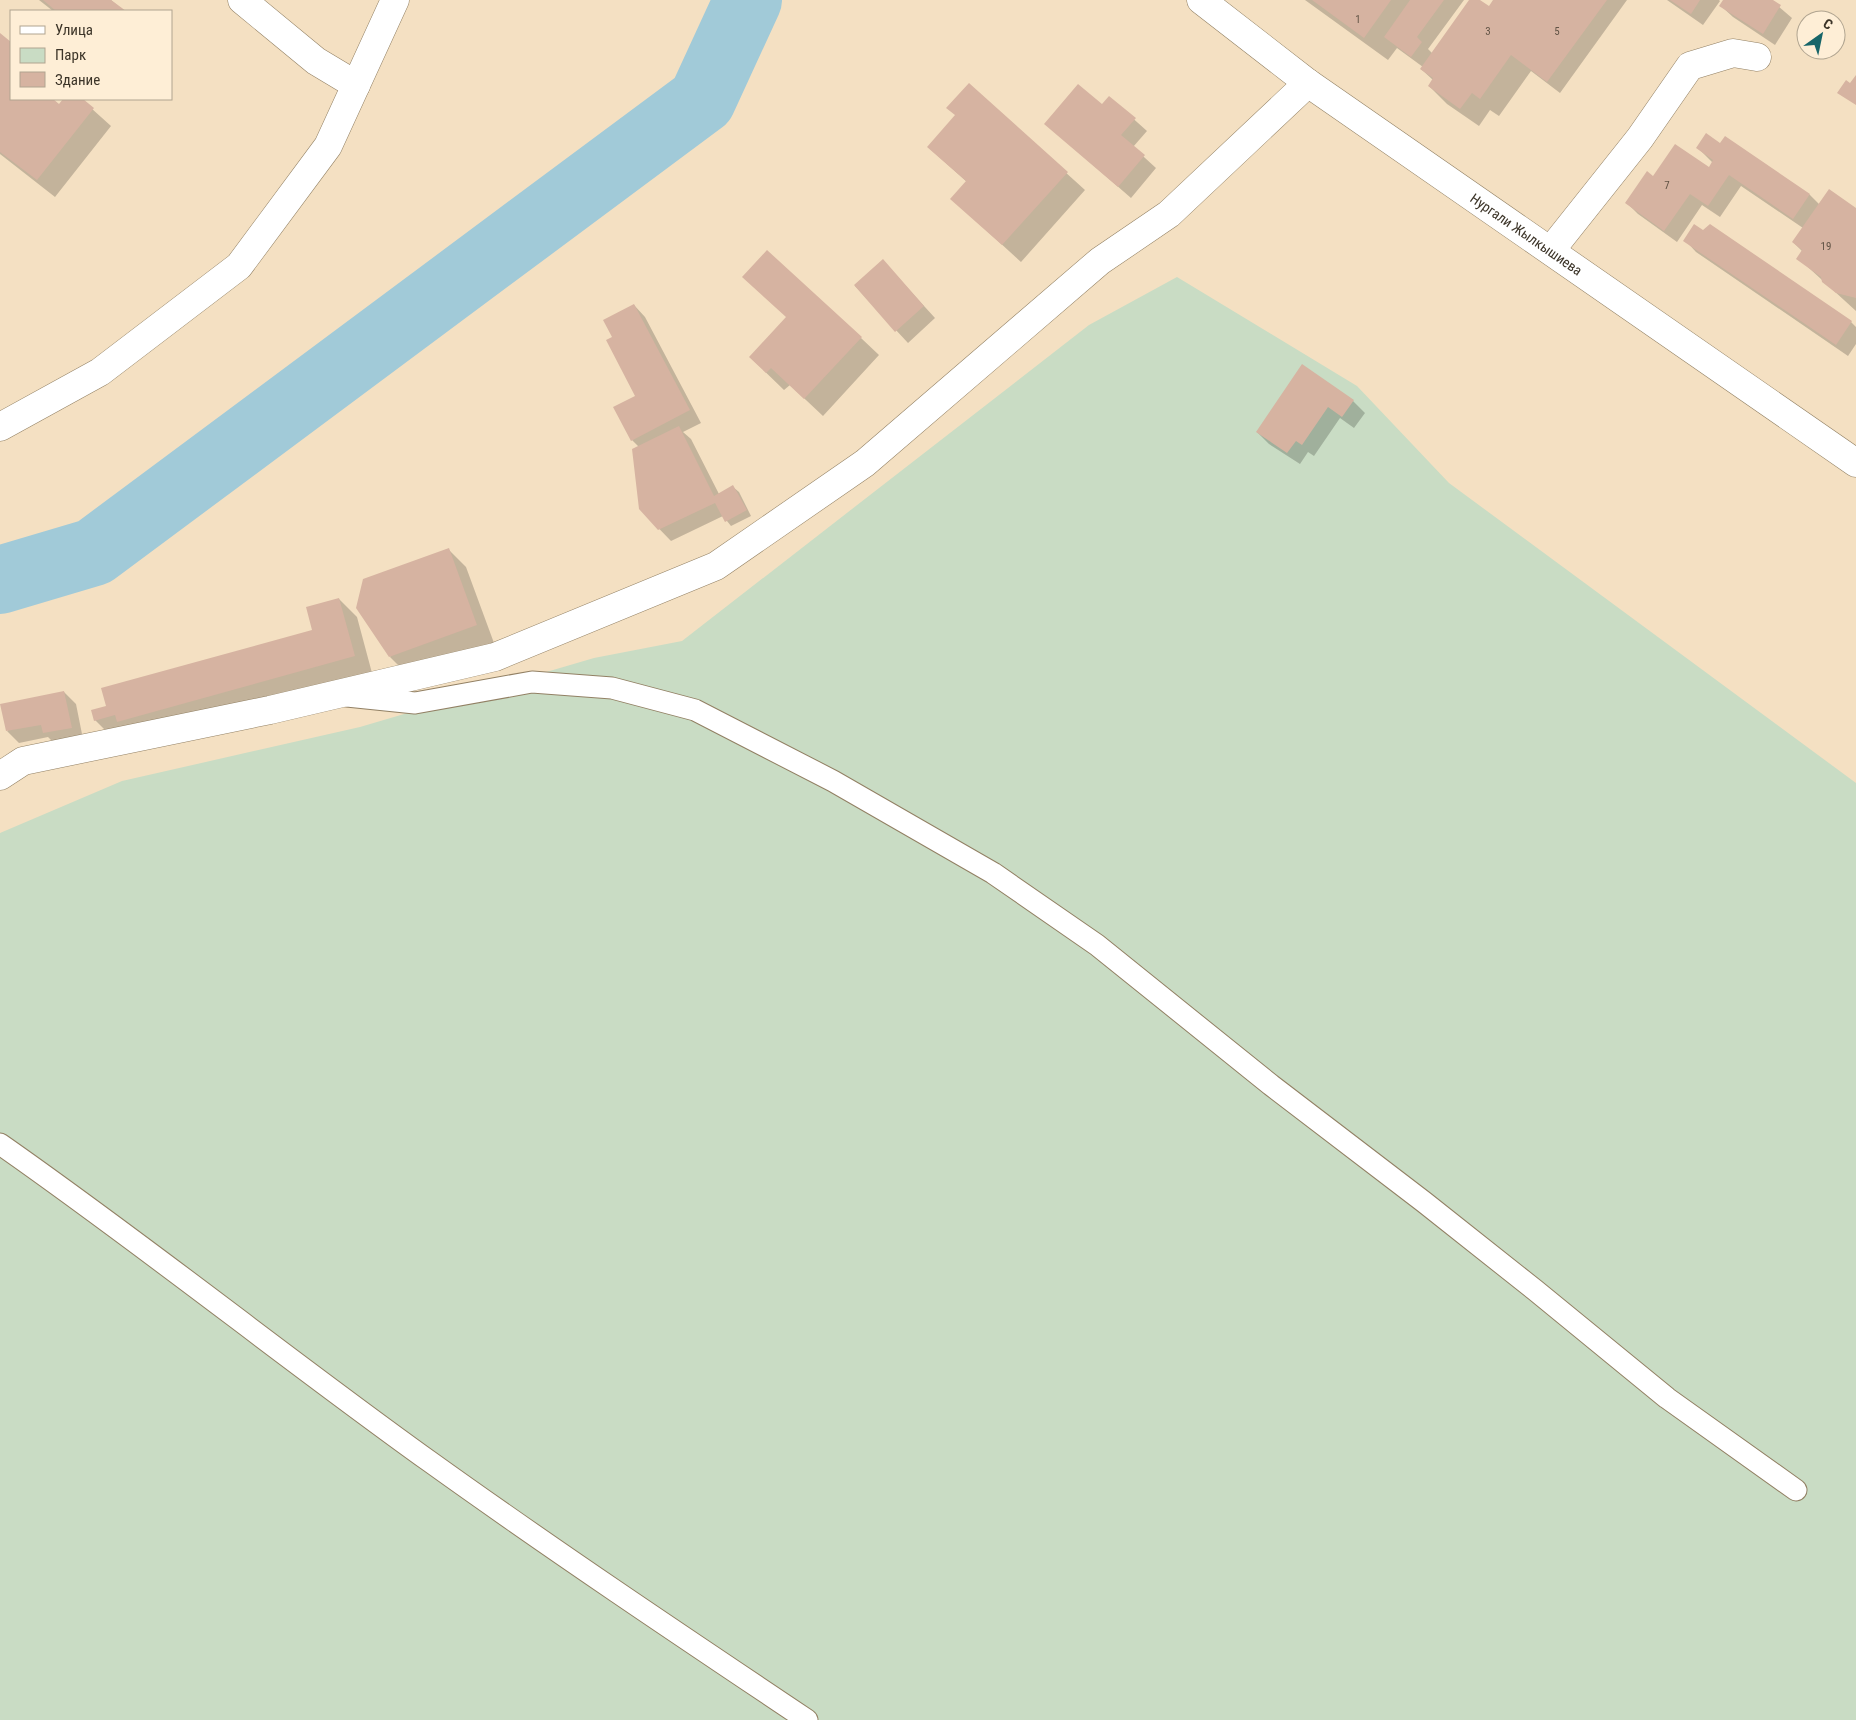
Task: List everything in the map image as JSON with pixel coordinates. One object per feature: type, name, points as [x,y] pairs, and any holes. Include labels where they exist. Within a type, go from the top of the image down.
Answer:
[{"type":"street","points":[[242,0],[316,61],[356,86]]},
{"type":"street","points":[[0,427],[100,372],[238,266],[328,146],[395,0]]},
{"type":"street","name":"Нургали Жылкышиева","points":[[1201,0],[1308,83],[1551,250],[1852,451]]},
{"type":"street","points":[[1551,250],[1640,138],[1690,66],[1733,53],[1758,57]]},
{"type":"street","points":[[0,776],[23,761],[270,710],[495,657],[716,566],[865,463],[1100,261],[1169,214],[1308,83]]},
{"type":"lane","points":[[334,695],[415,703],[532,682],[612,688],[695,710],[834,781],[993,873],[1098,945],[1271,1085],[1432,1208],[1667,1398],[1796,1490]]},
{"type":"lane","points":[[0,1144],[78,1199],[427,1459],[603,1583],[808,1720]]},
{"type":"green space","points":[[1177,277],[1357,386],[1449,483],[1856,783],[1856,1720],[0,1720],[0,833],[122,781],[360,727],[594,658],[682,641],[1089,325]]},
{"type":"building","points":[[43,0],[111,0],[125,10],[55,10]]},
{"type":"building","points":[[1312,0],[1391,0],[1364,38]]},
{"type":"building","points":[[1410,0],[1444,0],[1417,37],[1422,42],[1411,57],[1384,37]]},
{"type":"building","points":[[1469,0],[1480,0],[1489,6],[1493,0],[1607,0],[1547,82],[1511,55],[1480,99],[1472,93],[1460,109],[1428,86],[1433,78],[1420,69]]},
{"type":"building","points":[[1670,0],[1700,0],[1691,14]]},
{"type":"building","points":[[1723,0],[1773,0],[1781,5],[1763,34],[1719,6]]},
{"type":"building","points":[[0,33],[10,41],[10,100],[54,100],[59,104],[62,100],[84,100],[94,108],[37,180],[0,152]]},
{"type":"building","points":[[1856,75],[1856,105],[1837,93],[1846,80],[1850,83]]},
{"type":"building","points":[[969,83],[1068,172],[1002,245],[950,199],[966,181],[927,147],[955,115],[946,108]]},
{"type":"building","points":[[1078,84],[1102,104],[1109,96],[1136,118],[1121,135],[1145,155],[1118,187],[1044,124]]},
{"type":"building","points":[[1706,133],[1720,143],[1725,136],[1810,194],[1793,219],[1729,175],[1708,206],[1690,194],[1664,231],[1625,203],[1647,171],[1653,176],[1675,144],[1709,167],[1713,160],[1696,148]]},
{"type":"building","points":[[1829,189],[1856,208],[1856,298],[1836,293],[1822,282],[1821,277],[1796,259],[1802,250],[1792,242]]},
{"type":"building","points":[[1694,224],[1703,230],[1710,224],[1852,321],[1836,345],[1683,241]]},
{"type":"building","points":[[767,250],[862,337],[804,399],[771,368],[766,373],[749,357],[786,317],[742,277]]},
{"type":"building","points":[[883,259],[924,306],[895,332],[854,285]]},
{"type":"building","points":[[634,304],[690,410],[631,441],[613,407],[635,396],[606,340],[612,337],[603,320]]},
{"type":"building","points":[[1302,364],[1354,400],[1342,417],[1328,407],[1302,445],[1296,441],[1287,453],[1256,432]]},
{"type":"building","points":[[679,426],[714,496],[733,485],[747,510],[725,522],[715,503],[658,530],[639,509],[632,449]]},
{"type":"building","points":[[449,548],[477,625],[389,657],[356,608],[363,579]]},
{"type":"building","points":[[339,598],[355,656],[117,722],[115,715],[94,721],[91,710],[106,706],[101,688],[312,630],[306,607]]},
{"type":"building","points":[[64,691],[72,728],[43,733],[41,725],[6,731],[0,704]]},
{"type":"waterway","points":[[0,580],[94,552],[702,100],[748,0]]}]
